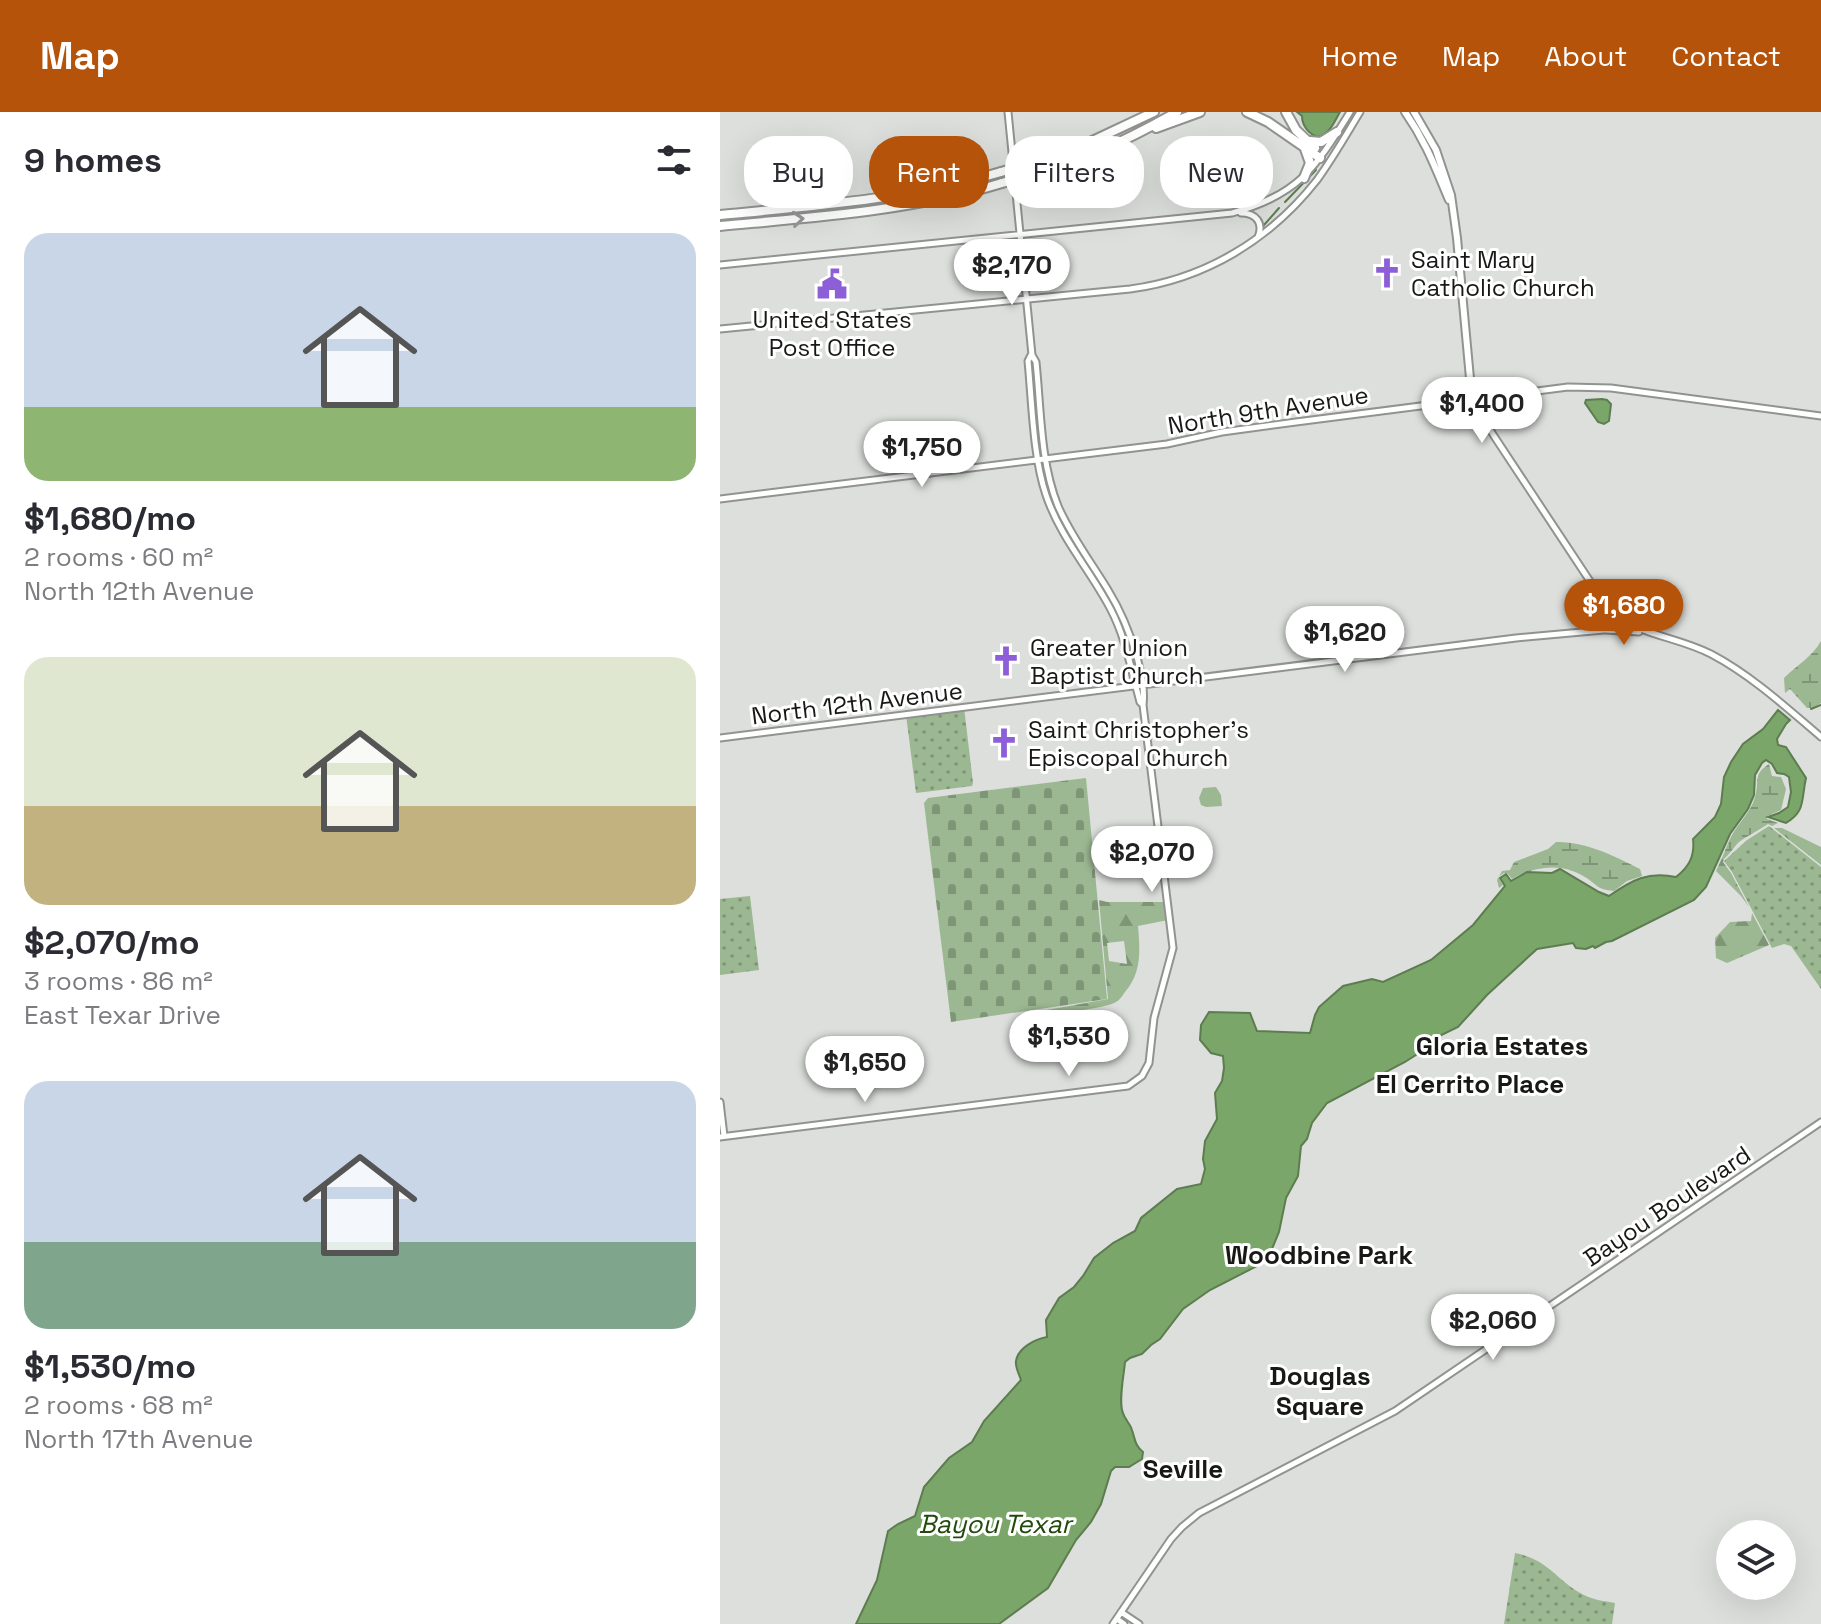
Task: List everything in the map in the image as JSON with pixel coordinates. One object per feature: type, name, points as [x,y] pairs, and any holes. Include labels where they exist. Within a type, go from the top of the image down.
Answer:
[{"type":"highway","points":[[1094,136],[1142,112]]},
{"type":"highway","points":[[1103,136],[1154,112]]},
{"type":"highway","points":[[720,226],[890,209],[952,197],[1058,167],[1177,112]]},
{"type":"highway","points":[[1136,133],[1148,132],[1200,112]]},
{"type":"highway","points":[[1247,112],[1326,159]]},
{"type":"highway","points":[[1286,112],[1300,135],[1326,159]]},
{"type":"highway","points":[[1300,135],[1318,143],[1337,132]]},
{"type":"highway","points":[[1302,146],[1310,163],[1304,178]]},
{"type":"highway","points":[[720,215],[905,195],[1005,171]]},
{"type":"main road","points":[[1008,112],[1032,355],[1036,362],[1043,487],[1061,531],[1110,608],[1126,647],[1143,705]]},
{"type":"main road","points":[[720,329],[1130,289],[1163,283],[1205,269],[1257,238],[1288,212],[1314,183],[1337,132],[1350,112]]},
{"type":"main road","points":[[720,265],[1232,213],[1253,208],[1275,198],[1326,159],[1360,112]]},
{"type":"main road","points":[[1405,112],[1434,160],[1452,207]]},
{"type":"main road","points":[[1414,112],[1442,165],[1451,195],[1472,400],[1485,422],[1605,606],[1621,621],[1713,655],[1737,669],[1821,737]]},
{"type":"main road","points":[[1232,213],[1251,214],[1257,218],[1261,228],[1257,238]]},
{"type":"main road","name":"North 9th Avenue","points":[[720,499],[1167,444],[1222,432],[1568,387],[1603,387],[1821,416]]},
{"type":"main road","points":[[1485,422],[1484,410],[1491,397]]},
{"type":"main road","points":[[720,1102],[722,1136],[1128,1086],[1142,1076],[1149,1063],[1154,1018],[1173,948],[1143,685],[1122,615],[1068,527],[1042,460]]},
{"type":"main road","points":[[1605,606],[1605,614],[1610,621],[1606,630],[1646,631]]},
{"type":"main road","name":"North 12th Avenue","points":[[720,738],[1506,639],[1606,630],[1621,621]]},
{"type":"main road","name":"Bayou Boulevard","points":[[1115,1622],[1171,1539],[1199,1513],[1395,1411],[1821,1122]]},
{"type":"main road","points":[[1121,1612],[1139,1624]]},
{"type":"main road","points":[[1115,1622],[1124,1624]]},
{"type":"green space","points":[[1821,641],[1821,703],[1807,708],[1790,689],[1785,693],[1784,678]]},
{"type":"green space","points":[[964,707],[972,786],[916,793],[906,715]]},
{"type":"green space","points":[[1769,764],[1772,776],[1781,777],[1786,789],[1781,810],[1767,816],[1767,819],[1778,823],[1768,824],[1743,839],[1724,859],[1735,830],[1753,802],[1758,775]]},
{"type":"green space","points":[[1086,778],[1107,999],[951,1022],[924,803],[928,798]]},
{"type":"green space","points":[[1216,787],[1222,806],[1201,805],[1199,798],[1203,788]]},
{"type":"green space","points":[[1769,826],[1821,867],[1821,989],[1791,946],[1784,944],[1772,948],[1724,861],[1747,840]]},
{"type":"green space","points":[[1774,828],[1782,828],[1821,847],[1821,865]]},
{"type":"green space","points":[[1556,842],[1567,842],[1620,859],[1640,869],[1642,876],[1627,881],[1614,891],[1601,888],[1567,869],[1539,869],[1512,879],[1507,873],[1499,876],[1502,871],[1510,870],[1514,862],[1548,849]]},
{"type":"green space","points":[[1724,859],[1749,907],[1716,871]]},
{"type":"green space","points":[[750,896],[759,970],[720,975],[720,899]]},
{"type":"green space","points":[[1099,900],[1166,902],[1168,920],[1138,926],[1137,969],[1119,1000],[1094,1008],[1047,1014],[1047,1010],[1108,999]],"holes":[[[1124,941],[1127,964],[1109,961],[1107,943]]]},
{"type":"green space","points":[[1752,913],[1769,945],[1727,963],[1716,958],[1715,938],[1730,922],[1751,921]]},
{"type":"green space","points":[[1515,1553],[1537,1561],[1584,1595],[1615,1603],[1612,1624],[1504,1624]]},
{"type":"water","points":[[1297,112],[1340,112],[1329,130],[1318,137],[1306,129],[1302,116]]},
{"type":"water","points":[[1602,399],[1611,404],[1609,421],[1604,424],[1598,422],[1585,403],[1586,400]]},
{"type":"water","name":"Bayou Texar","points":[[1778,710],[1790,720],[1777,739],[1778,745],[1786,747],[1806,778],[1802,804],[1792,819],[1786,823],[1768,817],[1788,807],[1791,792],[1789,777],[1777,773],[1766,760],[1755,775],[1754,795],[1748,809],[1730,834],[1706,887],[1694,900],[1595,948],[1576,948],[1573,943],[1537,949],[1458,1027],[1429,1041],[1422,1051],[1405,1062],[1327,1103],[1312,1123],[1301,1146],[1298,1176],[1286,1198],[1272,1249],[1257,1266],[1210,1290],[1183,1309],[1160,1339],[1142,1354],[1125,1362],[1122,1408],[1143,1452],[1142,1459],[1129,1467],[1115,1467],[1111,1471],[1101,1504],[1048,1588],[999,1624],[856,1624],[877,1580],[888,1531],[915,1516],[924,1487],[949,1458],[972,1442],[984,1421],[1021,1380],[1016,1366],[1017,1356],[1028,1345],[1047,1337],[1046,1320],[1059,1298],[1074,1287],[1094,1258],[1135,1231],[1141,1218],[1177,1189],[1201,1184],[1205,1169],[1205,1141],[1217,1119],[1215,1093],[1222,1081],[1224,1068],[1223,1056],[1211,1053],[1200,1040],[1201,1025],[1209,1012],[1250,1013],[1257,1031],[1310,1033],[1319,1007],[1343,986],[1372,979],[1383,982],[1431,960],[1473,925],[1505,886],[1500,878],[1506,874],[1511,881],[1527,872],[1552,873],[1560,869],[1609,896],[1641,878],[1657,875],[1676,877],[1690,861],[1693,839],[1715,817],[1721,804],[1724,777],[1731,762],[1743,744],[1763,729]]},
{"type":"waterway","points":[[1285,202],[1316,170]]},
{"type":"waterway","points":[[1264,225],[1279,208]]},
{"type":"waterway","points":[[1811,709],[1821,705]]},
{"type":"place","name":"Saint Mary Catholic Church","points":[[1387,273]]},
{"type":"place","name":"United States Post Office","points":[[832,284]]},
{"type":"place","name":"Greater Union Baptist Church","points":[[1006,661]]},
{"type":"place","name":"Saint Christopher's Episcopal Church","points":[[1004,743]]},
{"type":"district","name":"Gloria Estates","points":[[1502,1046]]},
{"type":"district","name":"El Cerrito Place","points":[[1470,1084]]},
{"type":"district","name":"Woodbine Park","points":[[1319,1255]]},
{"type":"district","name":"Douglas Square","points":[[1320,1391]]},
{"type":"district","name":"Seville","points":[[1183,1469]]}]
